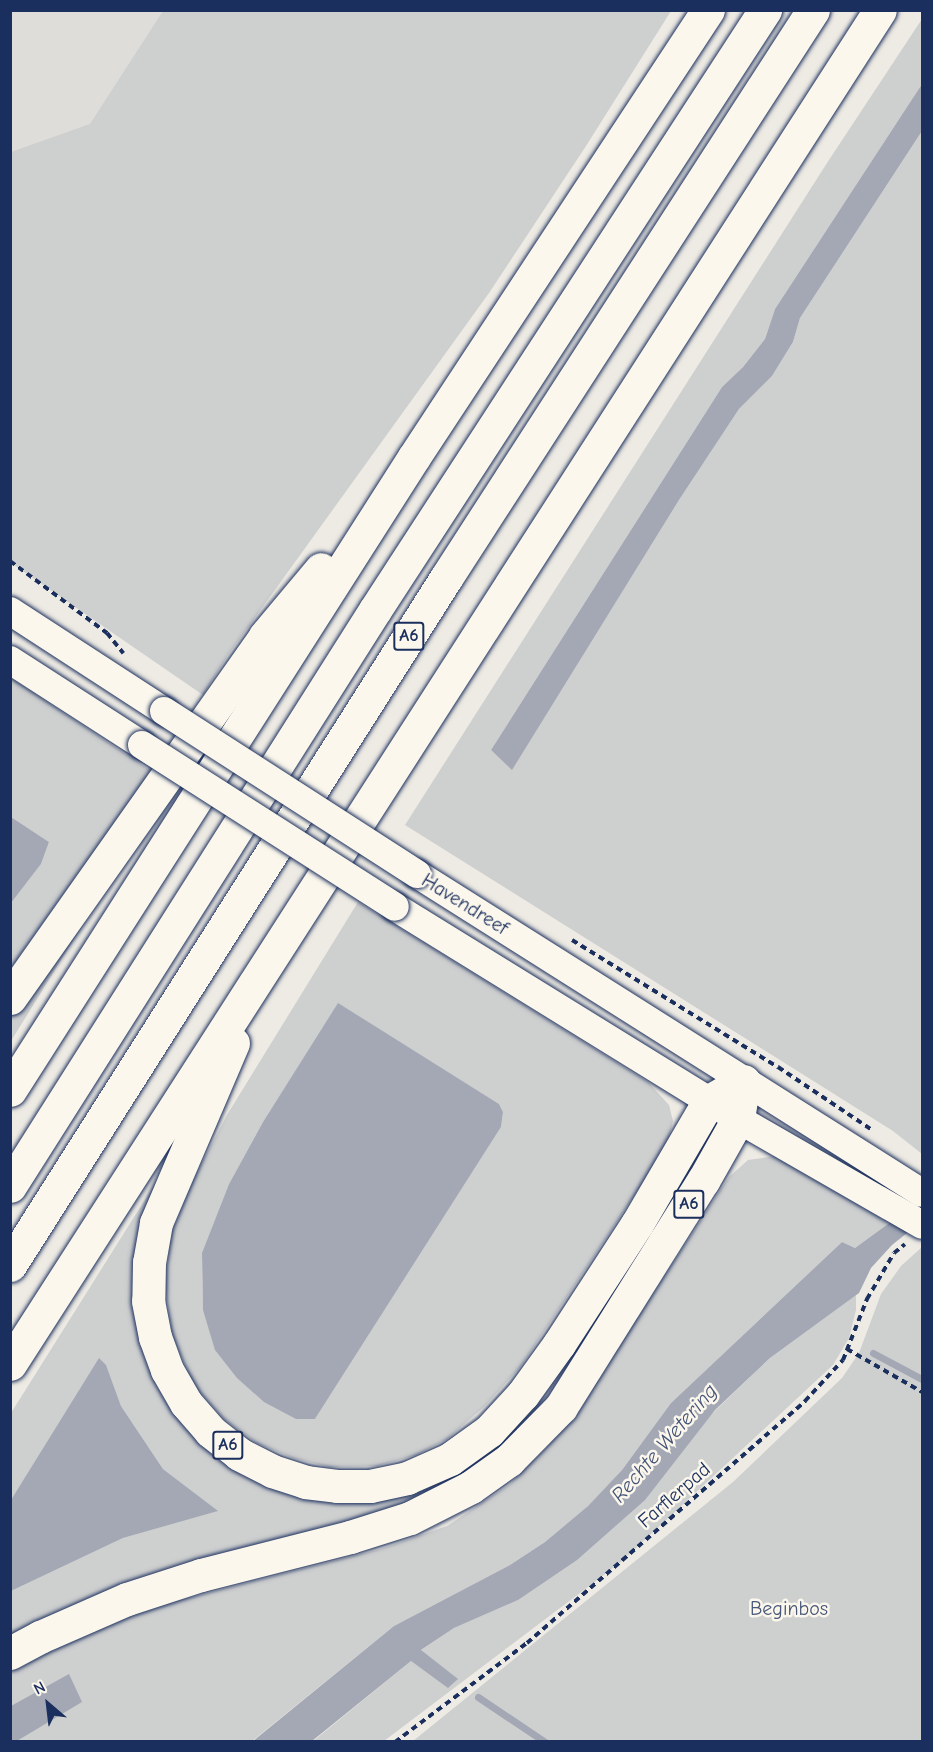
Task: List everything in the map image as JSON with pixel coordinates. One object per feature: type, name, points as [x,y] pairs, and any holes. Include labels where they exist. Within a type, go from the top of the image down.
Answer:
[{"type":"highway","points":[[10,1090],[414,457],[708,10]]},
{"type":"highway","name":"A6","points":[[10,1186],[388,590],[765,10]]},
{"type":"highway","name":"A6","points":[[10,1265],[446,578],[813,10]]},
{"type":"highway","name":"A6","points":[[10,1364],[270,956],[880,10]]},
{"type":"highway","points":[[10,998],[265,636],[414,457]]},
{"type":"highway","name":"A6","points":[[270,956],[156,1223],[148,1262],[148,1301],[154,1337],[167,1370],[192,1410],[210,1431],[239,1454],[272,1470],[305,1482],[337,1486],[370,1485],[407,1478],[450,1459],[489,1431],[523,1394],[559,1344],[637,1224],[709,1101]]},
{"type":"highway","points":[[709,1101],[744,1081]]},
{"type":"highway","points":[[738,1119],[744,1081]]},
{"type":"highway","name":"A6","points":[[10,1653],[40,1637],[127,1599],[201,1575],[350,1537],[410,1518],[471,1487],[509,1460],[561,1407],[703,1181],[738,1119]]},
{"type":"main road","name":"Havendreef","points":[[10,611],[417,874],[922,1193]]},
{"type":"main road","name":"Havendreef","points":[[10,660],[395,907],[910,1226]]},
{"type":"path","points":[[10,561],[107,633],[125,656]]},
{"type":"path","name":"Farflerpad","points":[[395,1742],[526,1643],[805,1401],[843,1360],[867,1299],[910,1226]]},
{"type":"path","points":[[848,1349],[922,1392]]},
{"type":"shaded area","points":[[11,11],[267,11],[11,311]]},
{"type":"green space","points":[[163,11],[671,11],[489,293],[228,655],[203,695],[11,563],[11,152],[90,124]]},
{"type":"green space","points":[[922,19],[922,84],[775,309],[765,339],[743,367],[722,387],[491,750],[512,769],[679,500],[739,409],[772,376],[793,342],[800,318],[922,131],[922,1154],[893,1131],[405,825],[827,163]]},
{"type":"green space","points":[[11,678],[151,771],[11,968],[11,903],[41,864],[49,842],[11,817]]},
{"type":"green space","points":[[153,812],[50,978],[11,1041],[11,1005]]},
{"type":"green space","points":[[358,902],[648,1082],[669,1105],[673,1121],[667,1146],[521,1366],[485,1406],[447,1439],[416,1455],[377,1466],[329,1467],[293,1458],[257,1443],[224,1419],[193,1384],[172,1334],[165,1286],[171,1234],[195,1176],[227,1115]],"holes":[[[338,1004],[499,1104],[503,1112],[501,1127],[315,1419],[203,1310],[202,1254],[229,1184],[263,1122]]]},
{"type":"green space","points":[[178,1147],[151,1208],[167,1391],[304,1489],[467,1457],[688,1159],[696,1164],[546,1392],[510,1431],[470,1464],[417,1500],[11,1642],[11,1591],[123,1538],[217,1511],[163,1469],[121,1406],[106,1366],[11,1500],[11,1413]]},
{"type":"green space","points":[[775,1156],[893,1220],[855,1248],[842,1242],[671,1403],[622,1470],[588,1506],[545,1542],[510,1565],[394,1626],[252,1741],[17,1741],[81,1702],[11,1706],[11,1672],[89,1631],[169,1603],[381,1549],[447,1526],[509,1485],[547,1447],[587,1395],[729,1177],[748,1160]]},
{"type":"green space","name":"Beginbos","points":[[922,1247],[922,1741],[413,1741],[733,1482],[842,1378],[859,1353],[881,1294],[901,1266]]},
{"type":"green space","points":[[856,1295],[856,1310],[849,1338],[833,1365],[621,1562],[384,1741],[312,1742],[411,1661],[449,1687],[457,1679],[420,1651],[454,1628],[518,1600],[770,1358]]},
{"type":"water","points":[[922,84],[922,131],[800,318],[793,342],[772,376],[739,409],[679,500],[512,770],[491,750],[722,387],[743,367],[765,339],[775,309]]},
{"type":"water","points":[[11,817],[49,842],[41,864],[11,903]]},
{"type":"water","points":[[338,1003],[499,1104],[503,1112],[501,1127],[315,1419],[296,1419],[264,1402],[237,1378],[215,1350],[203,1310],[202,1253],[229,1184],[263,1122]]},
{"type":"water","name":"Rechte Wetering","points":[[922,1199],[922,1221],[892,1245],[871,1268],[859,1293],[770,1358],[715,1410],[645,1500],[577,1560],[518,1600],[454,1628],[421,1650],[458,1679],[448,1688],[411,1661],[312,1741],[252,1742],[394,1626],[510,1565],[545,1542],[588,1506],[622,1470],[671,1403],[842,1242],[855,1248]]},
{"type":"water","points":[[99,1358],[106,1365],[121,1406],[163,1469],[218,1511],[123,1538],[11,1591],[11,1500]]},
{"type":"water","points":[[69,1674],[82,1702],[17,1741],[11,1741],[11,1706]]},
{"type":"waterway","points":[[873,1353],[922,1379]]},
{"type":"waterway","points":[[478,1697],[545,1742]]}]
